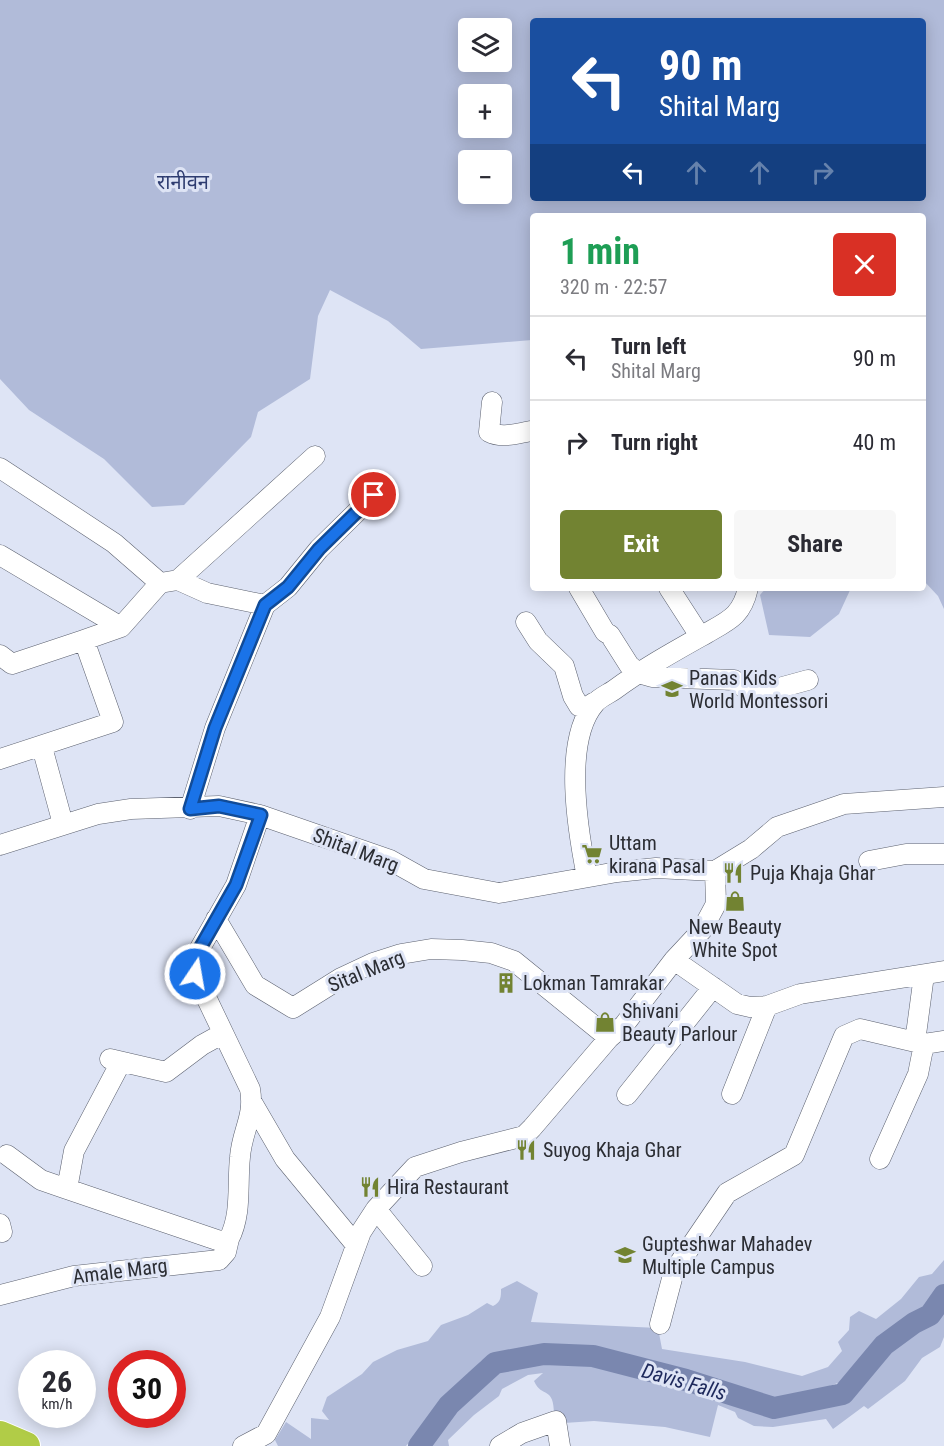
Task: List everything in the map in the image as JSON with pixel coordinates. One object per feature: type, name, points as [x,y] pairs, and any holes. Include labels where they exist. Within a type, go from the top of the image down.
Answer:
[{"type":"highway","points":[[0,1435],[26,1446]]},
{"type":"street","points":[[492,402],[489,432],[504,436],[530,431]]},
{"type":"street","points":[[0,655],[12,664],[121,627],[169,581],[315,456]]},
{"type":"street","points":[[0,468],[169,581],[207,593],[265,605]]},
{"type":"street","points":[[190,809],[215,728],[265,605],[288,587],[319,549],[374,495]]},
{"type":"street","points":[[0,555],[121,627]]},
{"type":"street","points":[[581,591],[605,632],[610,634],[629,665],[638,673],[670,679],[734,680],[747,690],[768,691],[808,680]]},
{"type":"street","points":[[671,591],[700,636]]},
{"type":"street","points":[[526,622],[538,641],[564,666],[573,696],[579,706],[587,707],[658,658],[738,615],[747,591]]},
{"type":"street","points":[[0,759],[113,722],[84,640]]},
{"type":"street","points":[[587,877],[575,799],[579,742],[585,721],[595,702]]},
{"type":"street","points":[[42,747],[63,824]]},
{"type":"street","points":[[243,1446],[266,1434],[330,1317],[356,1245],[376,1209],[416,1167],[461,1152],[524,1136],[609,1038],[624,1025],[674,960],[702,930],[716,904],[715,871],[751,849],[777,827],[844,804],[944,797]]},
{"type":"street","name":"Shital Marg","points":[[0,845],[99,814],[131,809],[190,809],[219,806],[261,815],[390,860],[424,879],[499,893],[587,877],[656,868],[715,871]]},
{"type":"street","points":[[261,815],[236,885],[195,957],[195,974],[250,1089],[253,1104],[285,1159],[356,1245]]},
{"type":"street","points":[[869,861],[906,854],[944,854]]},
{"type":"street","name":"Sital Marg","points":[[216,919],[255,986],[293,1008],[341,978],[401,954],[431,949],[472,951],[491,953],[514,962],[609,1038]]},
{"type":"street","points":[[674,960],[737,1004],[750,1007],[767,1006],[800,994],[944,972]]},
{"type":"street","points":[[880,1160],[918,1074],[924,975]]},
{"type":"street","points":[[627,1095],[713,987]]},
{"type":"street","points":[[732,1095],[767,1006]]},
{"type":"street","points":[[660,1324],[674,1271],[727,1193],[794,1155],[844,1036],[860,1029],[920,1043],[944,1041]]},
{"type":"street","points":[[67,1189],[74,1151],[115,1060],[166,1072],[202,1045],[222,1034]]},
{"type":"street","points":[[7,1155],[41,1180],[220,1241],[229,1239],[236,1225],[240,1155],[253,1104]]},
{"type":"street","points":[[376,1209],[422,1266]]},
{"type":"street","name":"Amale Marg","points":[[0,1295],[74,1276],[219,1260],[226,1252],[229,1239]]},
{"type":"street","points":[[500,1446],[522,1433],[556,1421],[560,1446]]},
{"type":"green space","name":"रानीवन","points":[[0,0],[944,0],[944,609],[938,596],[926,583],[926,213],[530,213],[530,340],[421,349],[388,321],[330,290],[318,316],[310,379],[258,412],[251,437],[184,505],[152,507],[104,459],[29,410],[0,379]]},
{"type":"green space","points":[[763,591],[850,591],[839,614],[810,637],[769,635],[760,595]]},
{"type":"green space","points":[[944,1260],[944,1289],[928,1314],[901,1321],[884,1334],[866,1358],[843,1381],[790,1401],[761,1400],[695,1376],[668,1372],[598,1353],[540,1347],[508,1350],[481,1361],[406,1446],[278,1446],[275,1440],[286,1422],[311,1439],[311,1418],[329,1420],[322,1411],[327,1397],[362,1374],[373,1362],[397,1350],[428,1341],[441,1325],[468,1315],[487,1303],[493,1306],[498,1303],[501,1289],[517,1281],[538,1293],[531,1322],[658,1328],[662,1349],[745,1362],[802,1376],[828,1367],[842,1351],[838,1342],[849,1330],[850,1317],[859,1311],[876,1319],[901,1299],[919,1277],[932,1274]]},
{"type":"green space","points":[[944,1304],[944,1337],[940,1347],[922,1358],[905,1381],[868,1409],[864,1406],[833,1429],[826,1419],[773,1427],[754,1426],[738,1418],[735,1412],[718,1405],[710,1437],[665,1427],[594,1421],[564,1423],[554,1415],[550,1396],[540,1390],[534,1381],[543,1373],[528,1375],[502,1389],[499,1396],[474,1415],[448,1440],[449,1446],[427,1446],[438,1434],[450,1407],[456,1400],[463,1394],[470,1396],[477,1385],[486,1381],[489,1373],[497,1366],[509,1362],[511,1365],[522,1365],[574,1359],[597,1365],[602,1362],[738,1398],[747,1407],[802,1410],[819,1401],[833,1403],[852,1395],[883,1351],[921,1331],[916,1325]]},
{"type":"waterway","name":"Davis Falls","points":[[419,1446],[449,1405],[495,1363],[544,1354],[593,1356],[686,1380],[774,1408],[843,1394],[884,1345],[914,1323],[930,1315],[944,1295]]},
{"type":"place","name":"Panas Kids World Montessori","points":[[672,689]]},
{"type":"place","name":"Uttam kirana Pasal","points":[[592,854]]},
{"type":"place","name":"Puja Khaja Ghar","points":[[733,873]]},
{"type":"place","name":"New Beauty White Spot","points":[[735,901]]},
{"type":"place","name":"Lokman Tamrakar","points":[[506,983]]},
{"type":"place","name":"Shivani Beauty Parlour","points":[[605,1022]]},
{"type":"place","name":"Suyog Khaja Ghar","points":[[526,1150]]},
{"type":"place","name":"Hira Restaurant","points":[[370,1187]]},
{"type":"place","name":"Gupteshwar Mahadev Multiple Campus","points":[[625,1255]]},
{"type":"route","points":[[195,974],[195,957],[236,885],[261,815],[219,806],[190,809],[215,728],[265,605],[288,587],[319,549],[374,495]]}]
